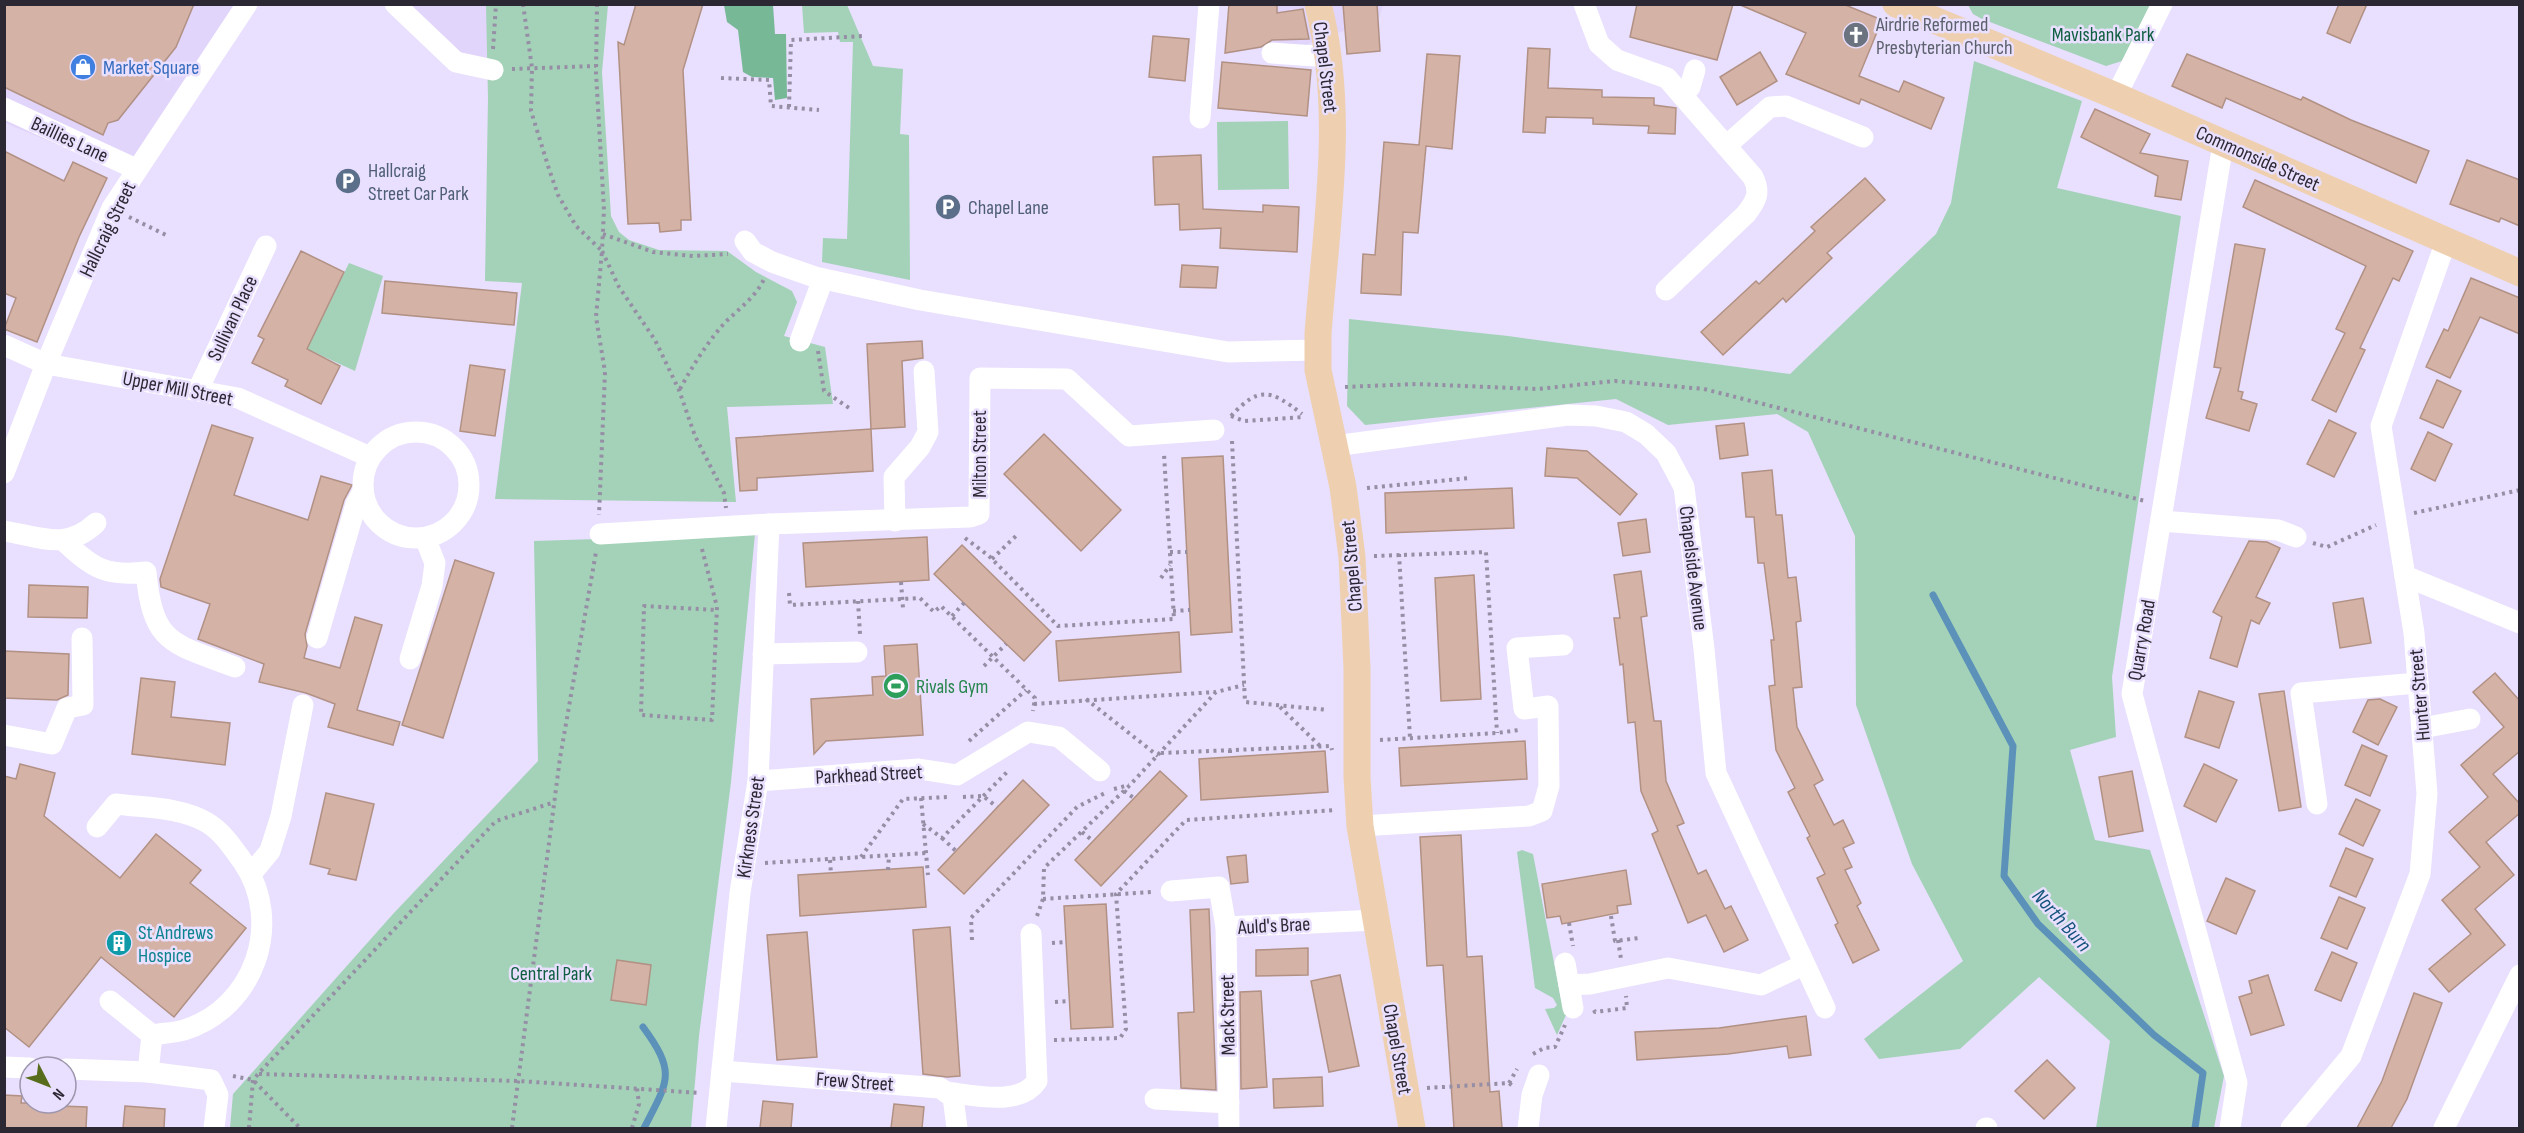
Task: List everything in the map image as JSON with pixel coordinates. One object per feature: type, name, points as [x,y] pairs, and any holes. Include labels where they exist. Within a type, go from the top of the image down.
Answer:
[{"type":"main road","name":"Chapel Street","points":[[1318,4],[1329,57],[1334,113],[1318,363],[1343,487],[1352,558],[1358,669],[1357,732],[1360,826],[1412,1128]]},
{"type":"main road","name":"Commonside Street","points":[[1896,4],[1937,13],[1994,47],[2116,96],[2520,273]]},
{"type":"street","name":"Hallcraig Street","points":[[5,473],[46,364],[112,208],[247,4]]},
{"type":"street","points":[[395,4],[456,62],[493,70]]},
{"type":"street","points":[[1200,118],[1209,4]]},
{"type":"street","points":[[1584,4],[1599,44],[1617,60],[1667,78],[1753,177],[1759,188],[1756,201],[1746,214],[1666,290]]},
{"type":"street","points":[[2116,96],[2162,4]]},
{"type":"street","points":[[1272,53],[1329,57]]},
{"type":"street","points":[[1682,95],[1690,87],[1695,70]]},
{"type":"street","points":[[1726,146],[1770,107],[1777,105],[1786,106],[1863,137]]},
{"type":"street","name":"Baillies Lane","points":[[4,108],[136,169]]},
{"type":"street","name":"Quarry Road","points":[[2223,144],[2132,694],[2237,1083],[2230,1128]]},
{"type":"street","name":"Hunter Street","points":[[2291,1128],[2350,1056],[2420,874],[2427,794],[2422,728],[2405,576],[2381,426],[2446,241]]},
{"type":"street","name":"Sullivan Place","points":[[198,390],[266,246]]},
{"type":"street","points":[[749,247],[772,262],[823,279],[920,300],[1228,352],[1318,363]]},
{"type":"street","points":[[801,339],[823,279]]},
{"type":"street","name":"Upper Mill Street","points":[[4,345],[46,364],[238,398],[370,457]]},
{"type":"street","points":[[895,520],[894,477],[920,447],[928,432],[924,371]]},
{"type":"street","name":"Milton Street","points":[[600,534],[769,524],[970,517],[979,514],[980,378],[1067,379],[1129,436],[1225,430]]},
{"type":"street","name":"Chapelside Avenue","points":[[1334,446],[1568,415],[1596,416],[1626,422],[1646,434],[1666,453],[1684,487],[1704,649],[1716,773],[1803,965],[1825,1008]]},
{"type":"street","points":[[415,432],[432,435],[448,443],[460,456],[467,472],[468,489],[464,507],[455,521],[441,532],[425,538],[407,538],[391,532],[377,522],[367,508],[363,491],[364,473],[370,457],[382,444],[398,435],[415,432]]},
{"type":"street","points":[[316,638],[356,504],[363,491]]},
{"type":"street","points":[[2162,513],[2278,530],[2295,537]]},
{"type":"street","points":[[65,542],[85,533],[96,522]]},
{"type":"street","name":"Kirkness Street","points":[[716,1128],[745,863],[758,781],[769,524]]},
{"type":"street","points":[[4,531],[65,542],[89,565],[128,574],[146,572],[153,615],[162,632],[174,644],[235,667]]},
{"type":"street","points":[[410,659],[432,586],[435,563],[425,538]]},
{"type":"street","points":[[2405,576],[2520,623]]},
{"type":"street","points":[[4,735],[52,744],[67,708],[83,705],[82,638]]},
{"type":"street","points":[[1360,826],[1529,816],[1542,811],[1549,786],[1548,706],[1524,709],[1517,648],[1563,645]]},
{"type":"street","points":[[763,654],[856,652]]},
{"type":"street","points":[[2317,804],[2301,693],[2418,683]]},
{"type":"street","points":[[251,874],[270,851],[280,816],[303,705]]},
{"type":"street","points":[[2422,728],[2470,719]]},
{"type":"street","points":[[1028,732],[1059,737],[1100,771]]},
{"type":"street","name":"Parkhead Street","points":[[758,781],[920,769],[957,775],[1028,732]]},
{"type":"street","points":[[97,827],[116,804],[185,813],[207,822],[228,841],[251,874],[262,904],[262,946],[249,979],[226,1005],[206,1020],[184,1030],[152,1035],[110,1001]]},
{"type":"street","name":"Auld's Brae","points":[[1171,891],[1219,886],[1226,927],[1376,920]]},
{"type":"street","name":"Mack Street","points":[[1226,927],[1229,1128]]},
{"type":"street","name":"Frew Street","points":[[722,1071],[940,1088],[946,1092],[977,1096],[1020,1095],[1032,1089],[1037,1081],[1031,934]]},
{"type":"street","points":[[1565,963],[1573,1008]]},
{"type":"street","points":[[1569,985],[1590,984],[1668,968],[1761,985],[1803,965]]},
{"type":"street","points":[[2444,1128],[2520,975]]},
{"type":"street","points":[[148,1072],[152,1035]]},
{"type":"street","points":[[1528,1128],[1532,1095],[1530,1065]]},
{"type":"street","points":[[78,1069],[148,1072],[211,1080],[218,1095],[214,1128]]},
{"type":"street","points":[[946,1092],[953,1097],[957,1128]]},
{"type":"street","points":[[1155,1099],[1228,1103]]},
{"type":"path","points":[[496,4],[493,70],[596,66]]},
{"type":"path","points":[[523,4],[532,68],[531,111],[558,195],[576,226],[602,251],[619,287],[655,340],[679,390],[695,436],[724,493],[728,526]]},
{"type":"path","points":[[512,1128],[555,802],[600,534],[599,475],[605,372],[596,317],[603,234],[596,66],[597,4]]},
{"type":"path","points":[[789,108],[791,40],[864,36]]},
{"type":"path","points":[[721,78],[769,80],[771,106],[819,110]]},
{"type":"path","points":[[112,208],[166,235]]},
{"type":"path","points":[[603,234],[653,252],[693,256],[749,247]]},
{"type":"path","points":[[679,390],[699,355],[722,327],[759,290],[772,262]]},
{"type":"path","points":[[801,339],[817,342],[824,392],[852,410]]},
{"type":"path","points":[[1318,363],[1342,372],[1343,387],[1416,384],[1537,389],[1615,381],[1704,389],[2162,513]]},
{"type":"path","points":[[1305,417],[1272,396],[1257,393],[1248,398],[1231,416],[1225,430],[1245,702],[1328,710]]},
{"type":"path","points":[[1305,417],[1308,416],[1306,406]]},
{"type":"path","points":[[1231,416],[1244,422],[1305,417]]},
{"type":"path","points":[[960,535],[992,560],[1058,626],[1174,619],[1163,434]]},
{"type":"path","points":[[1343,487],[1381,488],[1470,478]]},
{"type":"path","points":[[697,528],[716,610],[712,720],[641,715],[644,606],[716,610]]},
{"type":"path","points":[[992,560],[1019,533]]},
{"type":"path","points":[[1170,552],[1187,552]]},
{"type":"path","points":[[1352,558],[1399,554],[1486,552],[1497,733]]},
{"type":"path","points":[[1399,554],[1410,738]]},
{"type":"path","points":[[1161,578],[1170,565]]},
{"type":"path","points":[[901,582],[903,608]]},
{"type":"path","points":[[789,584],[790,605],[920,598],[934,612],[941,606],[1035,698],[1028,732]]},
{"type":"path","points":[[856,652],[860,633],[858,602]]},
{"type":"path","points":[[951,616],[964,603]]},
{"type":"path","points":[[1173,611],[1190,610]]},
{"type":"path","points":[[984,666],[1006,644]]},
{"type":"path","points":[[1034,704],[1085,698],[1216,692],[1244,685]]},
{"type":"path","points":[[967,742],[1026,690]]},
{"type":"path","points":[[1031,934],[1043,899],[1044,868],[1130,785],[1216,692]]},
{"type":"path","points":[[1085,698],[1159,755],[1230,750],[1289,750],[1321,746],[1331,746],[1332,753]]},
{"type":"path","points":[[1280,707],[1321,746]]},
{"type":"path","points":[[1357,732],[1378,734],[1377,741],[1497,733],[1547,725]]},
{"type":"path","points":[[1230,750],[1230,757]]},
{"type":"path","points":[[942,838],[1012,767]]},
{"type":"path","points":[[972,940],[971,918],[1077,807],[1122,785],[1130,785]]},
{"type":"path","points":[[1124,791],[1134,798]]},
{"type":"path","points":[[861,858],[903,799],[983,796],[997,807]]},
{"type":"path","points":[[921,798],[928,875]]},
{"type":"path","points":[[249,1128],[253,1080],[258,1074],[496,821],[555,802]]},
{"type":"path","points":[[923,824],[956,851]]},
{"type":"path","points":[[1082,832],[1093,841]]},
{"type":"path","points":[[745,863],[926,853]]},
{"type":"path","points":[[888,870],[889,856]]},
{"type":"path","points":[[830,860],[831,874]]},
{"type":"path","points":[[1043,899],[1171,891]]},
{"type":"path","points":[[1611,916],[1615,941],[1639,938]]},
{"type":"path","points":[[1405,1090],[1509,1083],[1530,1065],[1544,1048],[1554,1047],[1573,1008]]},
{"type":"path","points":[[258,1074],[519,1081],[648,1088],[719,1095]]},
{"type":"path","points":[[211,1080],[235,1076],[253,1080],[300,1128]]},
{"type":"path","points":[[632,1128],[639,1104],[637,1088]]},
{"type":"shaded area","name":"Market Square","points":[[4,5],[247,5],[126,173],[5,123]]},
{"type":"shaded area","points":[[395,5],[501,5],[493,70],[456,62]]},
{"type":"shaded area","points":[[1250,5],[1383,5],[1379,18],[1270,58]]},
{"type":"green space","points":[[486,5],[608,5],[602,72],[611,216],[619,232],[629,240],[659,250],[727,251],[756,272],[792,291],[797,302],[784,336],[825,347],[833,404],[727,407],[736,502],[495,499],[522,283],[485,281],[488,98]]},
{"type":"green space","points":[[724,5],[773,5],[775,34],[786,34],[787,98],[775,100],[773,78],[752,77],[743,72],[738,30],[727,22]]},
{"type":"green space","points":[[802,5],[847,5],[873,66],[903,69],[900,134],[909,135],[910,280],[822,262],[823,238],[847,239],[853,42],[840,42],[838,32],[804,33]]},
{"type":"green space","name":"Mavisbank Park","points":[[1968,5],[2153,5],[2122,61],[2106,66],[1982,19],[1973,14]]},
{"type":"green space","points":[[1974,61],[2082,101],[2057,188],[2181,216],[2112,677],[2116,737],[2070,750],[2095,840],[2150,850],[2224,1076],[2214,1128],[2096,1128],[2110,1041],[2039,977],[1960,1049],[1879,1059],[1864,1039],[1963,961],[1912,864],[1856,705],[1855,536],[1808,432],[1777,414],[1668,425],[1616,399],[1365,425],[1347,406],[1349,319],[1508,336],[1790,374],[1936,234],[1951,203]]},
{"type":"green space","points":[[1288,121],[1289,189],[1218,190],[1217,122]]},
{"type":"green space","points":[[349,263],[383,276],[355,371],[307,349]]},
{"type":"green space","name":"Central Park","points":[[755,534],[731,782],[699,1036],[691,1128],[230,1128],[233,1094],[393,914],[538,761],[534,541]]},
{"type":"green space","points":[[1522,850],[1533,854],[1566,1015],[1557,1035],[1545,1009],[1554,1008],[1557,1005],[1553,998],[1535,988],[1517,852]]},
{"type":"building","name":"Market Square","points":[[4,4],[194,4],[176,47],[118,120],[108,123],[103,135],[4,87]]},
{"type":"building","points":[[636,4],[703,4],[683,70],[691,220],[681,220],[681,230],[660,232],[659,223],[628,224],[618,42],[624,45]]},
{"type":"building","points":[[1229,4],[1277,4],[1277,13],[1303,9],[1309,39],[1272,40],[1261,47],[1225,53]]},
{"type":"building","points":[[1343,4],[1377,4],[1380,51],[1347,54]]},
{"type":"building","points":[[1637,4],[1733,4],[1717,60],[1630,37]]},
{"type":"building","points":[[1738,4],[1843,4],[1882,20],[1859,76],[1899,92],[1904,81],[1944,98],[1931,129],[1861,99],[1859,104],[1786,74],[1806,33]]},
{"type":"building","points":[[2339,4],[2367,4],[2350,43],[2327,33]]},
{"type":"building","points":[[1153,36],[1189,39],[1185,81],[1149,77]]},
{"type":"building","points":[[1528,48],[1550,49],[1548,88],[1602,90],[1602,97],[1654,98],[1654,105],[1676,108],[1675,134],[1648,133],[1649,126],[1593,124],[1593,118],[1546,117],[1545,133],[1523,132]]},
{"type":"building","points":[[1760,52],[1777,81],[1737,105],[1720,77]]},
{"type":"building","points":[[1427,54],[1460,56],[1452,149],[1426,146],[1418,233],[1403,232],[1401,295],[1361,293],[1363,254],[1375,255],[1384,142],[1419,145]]},
{"type":"building","points":[[2187,54],[2301,100],[2303,97],[2351,120],[2429,151],[2416,183],[2226,98],[2222,108],[2172,86]]},
{"type":"building","points":[[1222,62],[1311,70],[1307,116],[1218,108]]},
{"type":"building","points":[[2095,109],[2150,134],[2140,153],[2188,161],[2181,200],[2155,196],[2158,176],[2081,137]]},
{"type":"building","points":[[4,151],[64,181],[73,162],[107,178],[79,237],[37,342],[4,329],[16,298],[4,293]]},
{"type":"building","points":[[1201,155],[1203,209],[1263,212],[1263,205],[1299,207],[1297,252],[1220,248],[1221,228],[1180,230],[1179,204],[1155,205],[1153,157]]},
{"type":"building","points":[[2467,160],[2520,180],[2520,226],[2501,218],[2499,222],[2450,204]]},
{"type":"building","points":[[1865,178],[1885,200],[1827,253],[1832,258],[1786,302],[1783,298],[1723,355],[1701,332],[1756,281],[1759,284],[1815,231],[1811,227]]},
{"type":"building","points":[[2255,180],[2413,251],[2399,281],[2393,278],[2360,348],[2365,350],[2336,412],[2312,400],[2345,333],[2336,329],[2366,266],[2243,207]]},
{"type":"building","points":[[2235,244],[2265,249],[2238,391],[2243,392],[2241,399],[2257,404],[2249,431],[2206,418],[2221,368],[2214,367]]},
{"type":"building","points":[[301,251],[344,272],[307,349],[340,366],[321,404],[285,386],[288,380],[252,363],[264,339],[258,336]]},
{"type":"building","points":[[1182,265],[1218,267],[1216,288],[1180,287]]},
{"type":"building","points":[[2471,278],[2520,298],[2520,334],[2480,317],[2450,378],[2426,367],[2444,329],[2448,331]]},
{"type":"building","points":[[385,281],[517,293],[514,325],[382,313]]},
{"type":"building","points":[[922,341],[923,358],[902,361],[905,427],[871,429],[867,344]]},
{"type":"building","points":[[470,365],[505,370],[495,436],[460,431]]},
{"type":"building","points":[[2437,380],[2461,391],[2443,428],[2420,418]]},
{"type":"building","points":[[2329,420],[2356,433],[2334,477],[2307,464]]},
{"type":"building","points":[[1744,423],[1748,455],[1720,459],[1716,426]]},
{"type":"building","points":[[212,425],[253,438],[234,495],[308,520],[321,476],[352,485],[344,500],[305,634],[307,646],[304,658],[340,668],[355,617],[382,625],[357,710],[400,722],[393,745],[328,727],[335,704],[306,693],[259,682],[264,664],[198,639],[210,604],[161,587],[160,579]]},
{"type":"building","points":[[871,429],[873,471],[757,478],[757,490],[740,491],[736,438]]},
{"type":"building","points":[[2428,432],[2452,444],[2435,481],[2411,469]]},
{"type":"building","points":[[1044,434],[1121,510],[1081,551],[1004,474]]},
{"type":"building","points":[[1547,448],[1587,451],[1637,494],[1620,515],[1577,478],[1545,476]]},
{"type":"building","points":[[1223,456],[1232,632],[1191,635],[1182,458]]},
{"type":"building","points":[[1772,470],[1776,515],[1782,515],[1788,578],[1796,577],[1801,621],[1796,622],[1802,687],[1793,688],[1797,727],[1823,780],[1814,785],[1834,825],[1843,820],[1854,843],[1843,848],[1852,867],[1845,870],[1861,903],[1857,906],[1879,950],[1853,963],[1817,878],[1825,874],[1807,838],[1810,836],[1788,792],[1795,788],[1776,750],[1769,686],[1775,685],[1771,640],[1774,640],[1764,563],[1758,563],[1754,517],[1746,517],[1742,473]]},
{"type":"building","points":[[1512,488],[1514,528],[1386,533],[1385,493]]},
{"type":"building","points":[[1646,519],[1650,552],[1623,556],[1618,523]]},
{"type":"building","points":[[927,537],[929,580],[806,587],[803,543]]},
{"type":"building","points":[[2249,541],[2267,542],[2280,548],[2256,597],[2270,603],[2259,624],[2251,620],[2237,667],[2210,658],[2222,617],[2213,612]]},
{"type":"building","points":[[962,545],[1051,632],[1024,661],[934,574]]},
{"type":"building","points":[[455,560],[494,573],[443,738],[402,725]]},
{"type":"building","points":[[1641,571],[1647,616],[1641,617],[1654,721],[1661,721],[1666,781],[1684,823],[1677,826],[1698,874],[1706,870],[1725,909],[1731,906],[1748,940],[1724,952],[1706,915],[1688,923],[1652,834],[1658,831],[1641,791],[1635,722],[1628,723],[1623,664],[1620,665],[1614,618],[1620,618],[1614,575]]},
{"type":"building","points":[[1474,575],[1481,699],[1441,701],[1435,578]]},
{"type":"building","points":[[29,585],[88,587],[87,618],[28,617]]},
{"type":"building","points":[[2363,598],[2371,643],[2340,648],[2333,603]]},
{"type":"building","points":[[1179,632],[1181,672],[1059,681],[1056,641]]},
{"type":"building","name":"Rivals Gym","points":[[917,644],[923,735],[826,741],[814,754],[811,699],[873,695],[872,677],[886,676],[884,646]]},
{"type":"building","points":[[4,651],[69,654],[68,695],[57,700],[4,698]]},
{"type":"building","points":[[2495,673],[2520,701],[2520,751],[2493,774],[2520,804],[2520,813],[2486,842],[2514,875],[2475,909],[2505,945],[2449,992],[2429,969],[2471,934],[2442,900],[2480,867],[2449,832],[2488,797],[2461,765],[2504,727],[2473,692]]},
{"type":"building","points":[[141,678],[175,682],[171,717],[230,723],[225,765],[132,754]]},
{"type":"building","points":[[2199,691],[2234,702],[2219,748],[2185,737]]},
{"type":"building","points":[[2284,691],[2301,807],[2279,811],[2259,694]]},
{"type":"building","points":[[2380,699],[2397,707],[2378,745],[2353,732],[2368,700]]},
{"type":"building","points":[[1525,741],[1527,779],[1401,786],[1399,748]]},
{"type":"building","points":[[2362,745],[2387,756],[2370,796],[2345,785]]},
{"type":"building","points":[[1325,751],[1328,792],[1201,800],[1199,759]]},
{"type":"building","name":"St Andrews Hospice","points":[[20,764],[55,773],[44,816],[120,878],[156,834],[201,870],[190,883],[246,928],[174,1017],[101,957],[29,1047],[4,1027],[4,776],[16,779]]},
{"type":"building","points":[[2204,764],[2237,780],[2216,822],[2184,806]]},
{"type":"building","points":[[1160,771],[1187,796],[1101,886],[1075,860]]},
{"type":"building","points":[[2132,771],[2143,831],[2109,837],[2099,777]]},
{"type":"building","points":[[1023,780],[1049,805],[964,894],[938,870]]},
{"type":"building","points":[[326,793],[374,804],[356,880],[328,874],[330,869],[310,864]]},
{"type":"building","points":[[2356,799],[2380,810],[2363,846],[2339,834]]},
{"type":"building","points":[[1461,835],[1467,957],[1482,956],[1490,1092],[1499,1091],[1502,1128],[1454,1128],[1443,965],[1427,966],[1420,837]]},
{"type":"building","points":[[2346,848],[2373,859],[2356,897],[2330,886]]},
{"type":"building","points":[[1246,855],[1248,882],[1231,884],[1227,857]]},
{"type":"building","points":[[923,867],[926,907],[800,916],[798,875]]},
{"type":"building","points":[[1626,870],[1631,904],[1617,906],[1618,913],[1562,924],[1560,916],[1547,918],[1542,884]]},
{"type":"building","points":[[2226,878],[2255,891],[2236,934],[2207,921]]},
{"type":"building","points":[[2339,897],[2365,908],[2347,949],[2321,938]]},
{"type":"building","points":[[1106,904],[1113,1027],[1071,1029],[1064,906]]},
{"type":"building","points":[[1209,909],[1216,1090],[1181,1088],[1178,1013],[1194,1012],[1190,910]]},
{"type":"building","points":[[950,927],[960,1076],[947,1077],[923,1074],[913,930]]},
{"type":"building","points":[[807,932],[817,1057],[777,1060],[767,935]]},
{"type":"building","points":[[1308,948],[1308,975],[1256,976],[1256,950]]},
{"type":"building","points":[[2332,952],[2357,963],[2341,1001],[2315,990]]},
{"type":"building","points":[[617,960],[651,965],[646,1005],[611,1000]]},
{"type":"building","points":[[1340,975],[1359,1066],[1329,1072],[1311,981]]},
{"type":"building","points":[[2268,975],[2284,1025],[2251,1035],[2239,997],[2252,993],[2249,981]]},
{"type":"building","points":[[1261,991],[1267,1087],[1241,1089],[1240,992]]},
{"type":"building","points":[[2414,993],[2442,1003],[2407,1099],[2391,1128],[2357,1128],[2382,1081]]},
{"type":"building","points":[[1806,1016],[1811,1055],[1789,1058],[1787,1046],[1728,1054],[1637,1060],[1635,1032],[1719,1028]]},
{"type":"building","points":[[2047,1060],[2075,1088],[2044,1119],[2015,1091]]},
{"type":"building","points":[[1322,1077],[1323,1106],[1274,1108],[1273,1079]]},
{"type":"building","points":[[4,1095],[18,1096],[18,1115],[78,1115],[78,1107],[87,1107],[86,1128],[4,1128]]},
{"type":"building","points":[[763,1101],[793,1104],[791,1128],[760,1128]]},
{"type":"building","points":[[894,1104],[924,1107],[922,1128],[891,1128]]},
{"type":"building","points":[[125,1106],[165,1109],[164,1128],[123,1128]]},
{"type":"waterway","name":"North Burn","points":[[1933,595],[2013,746],[2004,876],[2038,924],[2154,1035],[2203,1073],[2195,1128]]},
{"type":"waterway","points":[[643,1027],[654,1043],[665,1067],[663,1088],[644,1128]]},
{"type":"place","name":"Airdrie Reformed Presbyterian Church","points":[[1856,35]]},
{"type":"place","name":"Market Square","points":[[83,67]]},
{"type":"place","name":"Hallcraig Street Car Park","points":[[348,181]]},
{"type":"place","name":"Chapel Lane","points":[[948,207]]},
{"type":"place","name":"Rivals Gym","points":[[896,686]]},
{"type":"place","name":"St Andrews Hospice","points":[[119,943]]}]
